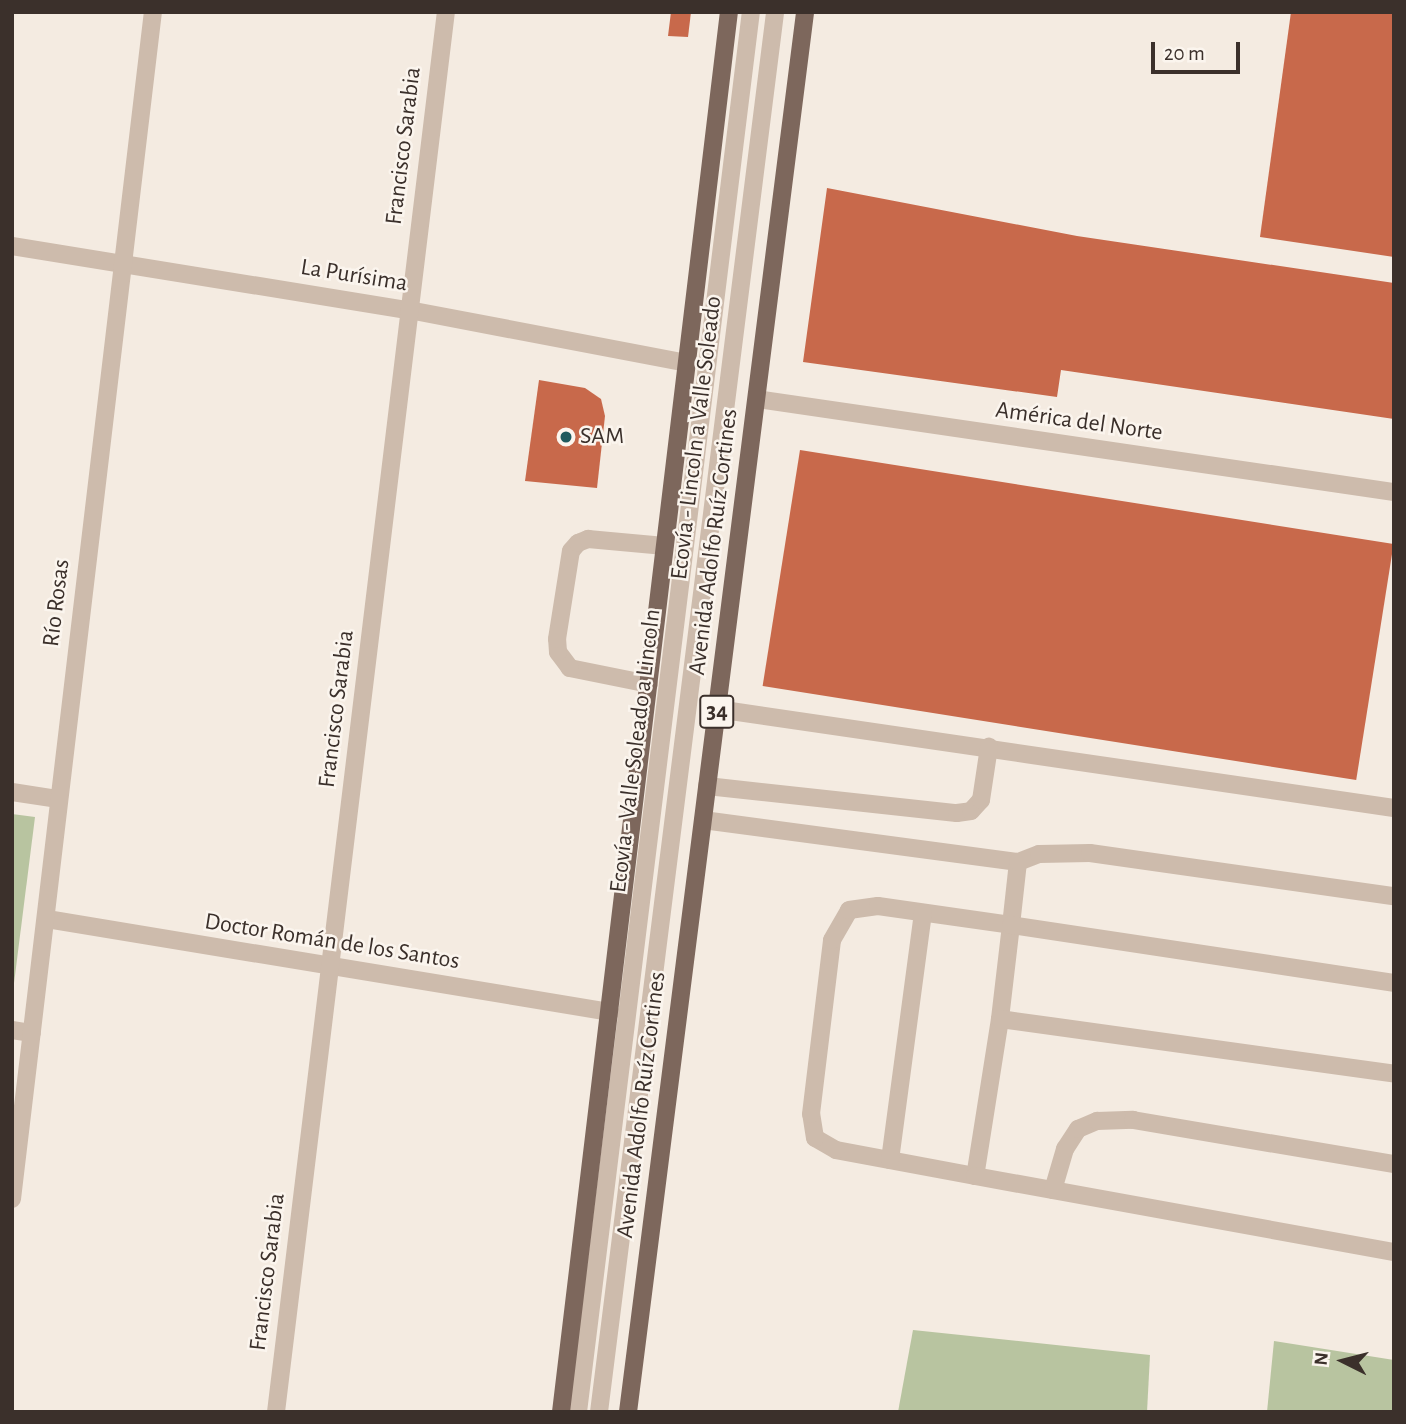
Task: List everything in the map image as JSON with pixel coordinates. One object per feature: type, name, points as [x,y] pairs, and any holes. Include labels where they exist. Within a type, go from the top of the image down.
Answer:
[{"type":"main road","name":"Avenida Adolfo Ruíz Cortines","points":[[561,1412],[729,12]]},
{"type":"main road","name":"Avenida Adolfo Ruíz Cortines","points":[[628,1412],[806,12]]},
{"type":"street","name":"Río Rosas","points":[[12,1199],[47,919],[58,799],[121,263],[153,12]]},
{"type":"street","name":"Francisco Sarabia","points":[[276,1412],[446,12]]},
{"type":"street","name":"Ecovía - Valle Soleado a Lincoln","points":[[578,1412],[751,12]]},
{"type":"street","name":"Ecovía - Lincoln a Valle Soleado","points":[[599,1412],[775,12]]},
{"type":"street","name":"La Purísima","points":[[12,246],[409,310],[687,363]]},
{"type":"street","name":"América del Norte","points":[[757,399],[1394,492]]},
{"type":"street","points":[[649,684],[570,668],[558,652],[557,639],[571,551],[578,543],[588,539],[665,546]]},
{"type":"street","points":[[717,709],[1394,808]]},
{"type":"street","points":[[708,786],[957,813],[971,811],[981,800],[989,747]]},
{"type":"street","points":[[12,792],[58,799]]},
{"type":"street","points":[[703,820],[1018,862],[1039,854],[1090,853],[1394,896]]},
{"type":"street","points":[[975,1176],[1000,1019],[1018,862]]},
{"type":"street","points":[[1394,983],[878,906],[849,910],[832,940],[811,1128],[815,1138],[836,1150],[1394,1252]]},
{"type":"street","points":[[890,1160],[923,913]]},
{"type":"street","name":"Doctor Román de los Santos","points":[[47,919],[610,1012]]},
{"type":"street","points":[[1000,1019],[1394,1074]]},
{"type":"street","points":[[12,1030],[32,1033]]},
{"type":"street","points":[[1053,1190],[1065,1149],[1078,1129],[1097,1121],[1133,1120],[1394,1164]]},
{"type":"green space","points":[[12,814],[35,817],[12,999]]},
{"type":"green space","points":[[913,1330],[1150,1355],[1147,1412],[898,1412]]},
{"type":"green space","points":[[1274,1341],[1394,1360],[1394,1412],[1267,1412]]},
{"type":"building","points":[[671,12],[691,12],[688,37],[668,36]]},
{"type":"building","points":[[1291,12],[1394,12],[1394,257],[1260,237]]},
{"type":"building","points":[[827,188],[1077,236],[1394,283],[1394,419],[1061,370],[1057,397],[803,362]]},
{"type":"building","points":[[539,380],[585,388],[601,399],[605,416],[597,488],[525,481]]},
{"type":"building","points":[[800,450],[1394,544],[1356,780],[763,686]]},
{"type":"place","name":"SAM","points":[[566,437]]}]
